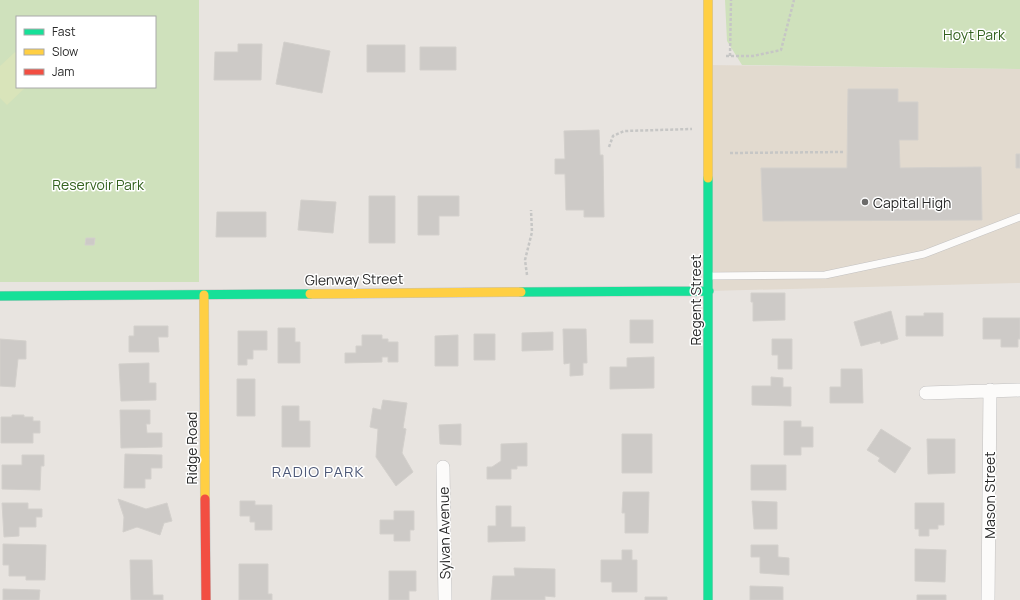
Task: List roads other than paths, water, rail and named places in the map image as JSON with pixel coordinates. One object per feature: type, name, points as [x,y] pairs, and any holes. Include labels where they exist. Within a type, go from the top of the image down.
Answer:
[{"type":"street","name":"Regent Street","points":[[708,0],[710,128],[708,600]]},
{"type":"street","name":"Glenway Street","points":[[0,296],[532,291],[709,291]]},
{"type":"street","name":"Ridge Road","points":[[204,295],[206,600]]},
{"type":"street","name":"Mason Street","points":[[988,600],[990,390]]},
{"type":"street","points":[[926,393],[1020,390]]},
{"type":"street","name":"Sylvan Avenue","points":[[443,467],[445,600]]},
{"type":"lane","points":[[709,276],[825,275],[924,254],[1020,217]]},
{"type":"place","name":"Capital High","points":[[865,202]]},
{"type":"district","name":"RADIO PARK","points":[[318,471]]},
{"type":"park label","name":"Hoyt Park","points":[[974,34]]},
{"type":"park label","name":"Reservoir Park","points":[[98,184]]}]
